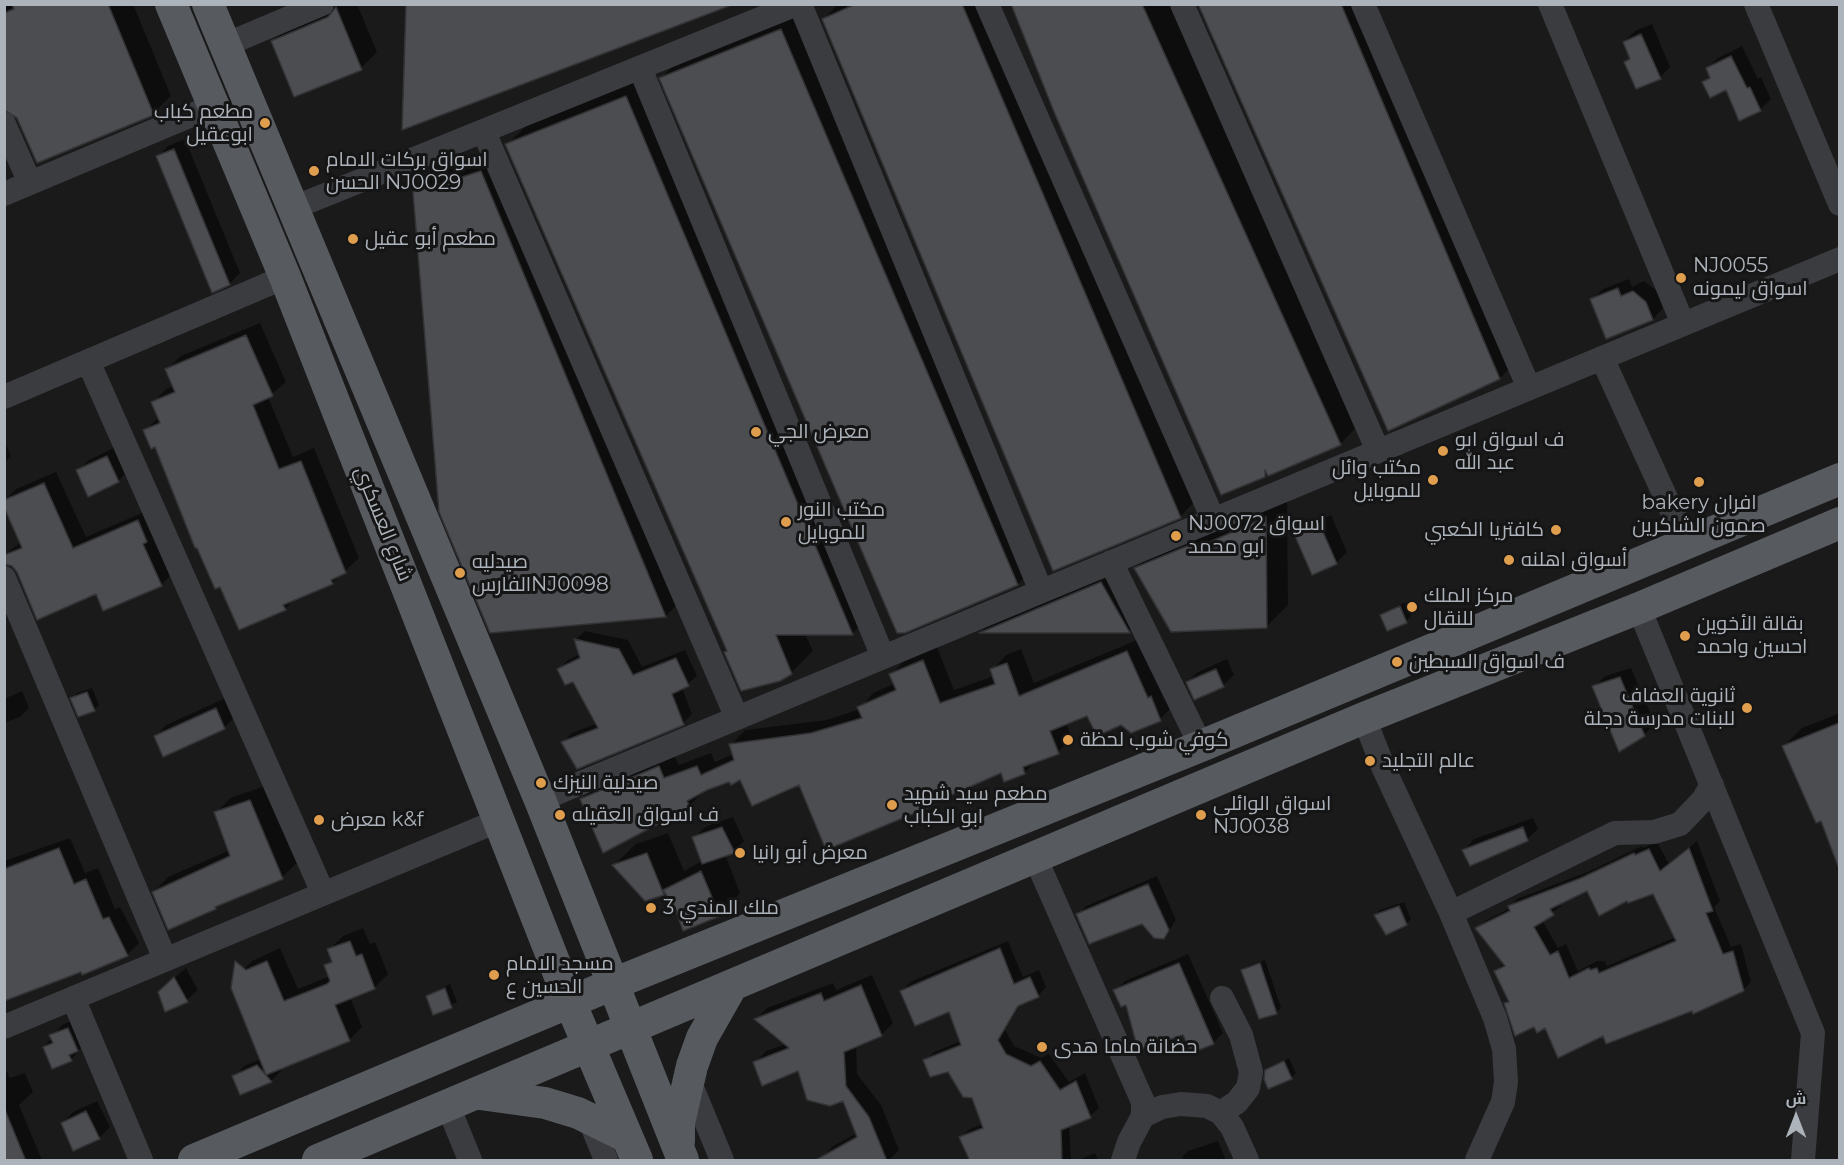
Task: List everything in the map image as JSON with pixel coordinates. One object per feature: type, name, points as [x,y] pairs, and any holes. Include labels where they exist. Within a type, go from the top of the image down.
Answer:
[{"type":"main road","name":"شارع العسكري","points":[[171,4],[285,277],[570,1002],[632,1149]]},
{"type":"main road","name":"شارع العسكري","points":[[208,4],[540,800],[682,1158]]},
{"type":"main road","points":[[194,1161],[613,984],[1201,746],[1839,479]]},
{"type":"main road","points":[[318,1161],[1364,718],[1639,608],[1839,524]]},
{"type":"main road","points":[[1479,629],[1474,650],[1476,658],[1490,668]]},
{"type":"main road","points":[[1392,666],[1400,667],[1411,679],[1412,687],[1406,701]]},
{"type":"main road","points":[[682,1158],[679,1123],[688,1078],[702,1038],[731,987]]},
{"type":"main road","points":[[477,1093],[545,1103],[589,1118],[632,1149]]},
{"type":"street","points":[[225,45],[322,4]]},
{"type":"street","points":[[293,208],[799,4],[1041,591]]},
{"type":"street","points":[[987,4],[1213,519]]},
{"type":"street","points":[[1182,4],[1378,451]]},
{"type":"street","points":[[1363,4],[1529,388]]},
{"type":"street","points":[[1550,4],[1683,324]]},
{"type":"street","points":[[1756,4],[1839,204]]},
{"type":"street","points":[[640,68],[883,657]]},
{"type":"street","points":[[4,194],[213,106]]},
{"type":"street","points":[[4,124],[30,183]]},
{"type":"street","points":[[484,132],[737,718]]},
{"type":"street","points":[[540,800],[1839,259]]},
{"type":"street","points":[[4,397],[285,277]]},
{"type":"street","points":[[1602,358],[1686,542]]},
{"type":"street","points":[[88,361],[323,893]]},
{"type":"street","points":[[1111,562],[1201,746]]},
{"type":"street","points":[[4,578],[165,959]]},
{"type":"street","points":[[1639,608],[1813,1033],[1803,1161]]},
{"type":"street","points":[[1364,718],[1384,769],[1451,913],[1495,1018],[1504,1049],[1506,1082],[1503,1102],[1477,1161]]},
{"type":"street","points":[[1451,913],[1616,833],[1640,830],[1654,832],[1680,824],[1703,800],[1712,785]]},
{"type":"street","points":[[4,1027],[500,820]]},
{"type":"street","points":[[1035,857],[1138,1085],[1143,1102],[1143,1116],[1129,1142],[1123,1161]]},
{"type":"street","points":[[73,998],[141,1161]]},
{"type":"street","points":[[1221,1113],[1237,1102],[1248,1088],[1251,1072],[1241,1035],[1222,998]]},
{"type":"street","points":[[688,1078],[722,1161]]},
{"type":"street","points":[[1143,1116],[1162,1107],[1182,1104],[1207,1107],[1221,1113],[1232,1127],[1247,1161]]},
{"type":"street","points":[[448,1106],[470,1161]]},
{"type":"street","points":[[589,1118],[606,1161]]},
{"type":"building","points":[[12,4],[108,4],[154,115],[37,163],[17,118],[4,110],[4,13],[14,9]]},
{"type":"building","points":[[406,4],[729,4],[729,6],[402,130]]},
{"type":"building","points":[[856,4],[962,4],[1181,518],[1053,571],[822,19]]},
{"type":"building","points":[[1011,4],[1142,4],[1341,445],[1268,476],[1265,470],[1265,477],[1221,495],[1055,114]]},
{"type":"building","points":[[1198,4],[1341,4],[1500,379],[1388,431]]},
{"type":"building","points":[[336,7],[362,70],[294,97],[271,41],[328,17]]},
{"type":"building","points":[[781,29],[1018,585],[905,633],[897,633],[659,78]]},
{"type":"building","points":[[1641,34],[1661,79],[1636,89],[1624,62],[1630,59],[1623,42]]},
{"type":"building","points":[[1731,56],[1747,88],[1750,87],[1761,111],[1739,121],[1726,90],[1710,98],[1702,82],[1710,78],[1706,68]]},
{"type":"building","points":[[626,96],[853,635],[776,635],[792,674],[780,681],[741,691],[724,652],[727,651],[505,144]]},
{"type":"building","points":[[174,149],[230,285],[212,293],[156,156]]},
{"type":"building","points":[[481,171],[666,617],[490,633],[439,512],[413,192]]},
{"type":"building","points":[[1618,288],[1621,296],[1633,291],[1646,302],[1653,320],[1606,339],[1590,299]]},
{"type":"building","points":[[246,335],[273,396],[253,405],[279,469],[301,461],[346,573],[331,580],[333,584],[283,605],[286,610],[239,630],[220,587],[215,589],[195,548],[155,447],[151,449],[143,430],[160,423],[151,402],[175,392],[165,369]]},
{"type":"building","points":[[107,456],[119,482],[88,497],[76,470]]},
{"type":"building","points":[[44,483],[73,548],[138,520],[147,542],[143,544],[162,586],[103,611],[96,594],[37,620],[17,572],[12,566],[4,564],[4,555],[22,548],[4,507],[4,500]]},
{"type":"building","points":[[1266,517],[1267,628],[1171,632],[1134,568],[1192,544],[1194,549]]},
{"type":"building","points":[[1320,525],[1337,564],[1312,575],[1295,536]]},
{"type":"building","points":[[1101,582],[1130,633],[979,633]]},
{"type":"building","points":[[1400,606],[1407,623],[1387,631],[1380,615]]},
{"type":"building","points":[[574,639],[619,649],[633,675],[676,658],[689,686],[672,694],[684,725],[577,769],[561,742],[598,728],[573,682],[565,685],[557,669],[580,658]]},
{"type":"building","points":[[1127,651],[1148,698],[1151,696],[1161,721],[1131,733],[1121,725],[1097,736],[1087,716],[1050,731],[1059,754],[1023,767],[1025,774],[1004,782],[1001,773],[933,803],[934,805],[826,850],[799,785],[752,806],[740,780],[731,785],[729,782],[687,801],[690,807],[603,853],[580,799],[659,766],[664,778],[697,766],[701,775],[734,760],[729,744],[811,733],[862,718],[857,707],[896,690],[889,674],[923,660],[940,703],[995,684],[990,669],[1007,663],[1019,696]]},
{"type":"building","points":[[1216,669],[1224,687],[1194,700],[1186,682]]},
{"type":"building","points":[[1620,677],[1645,736],[1619,752],[1592,686]]},
{"type":"building","points":[[87,692],[95,711],[78,717],[70,698]]},
{"type":"building","points":[[216,708],[225,729],[163,757],[154,736]]},
{"type":"building","points":[[1839,723],[1838,866],[1821,821],[1816,823],[1782,746]]},
{"type":"building","points":[[250,800],[283,879],[215,907],[216,909],[168,930],[152,892],[230,856],[214,812]]},
{"type":"building","points":[[722,827],[735,853],[702,864],[692,837]]},
{"type":"building","points":[[1523,827],[1528,841],[1470,866],[1462,850]]},
{"type":"building","points":[[59,848],[74,884],[86,879],[103,919],[109,917],[128,956],[82,975],[81,972],[4,1001],[4,869]]},
{"type":"building","points":[[1689,848],[1713,911],[1706,913],[1723,954],[1733,951],[1744,991],[1693,1014],[1692,1011],[1606,1044],[1603,1036],[1558,1058],[1545,1028],[1537,1033],[1534,1027],[1515,1036],[1504,1003],[1509,1002],[1494,971],[1505,966],[1475,928],[1510,911],[1508,906],[1581,878],[1634,853],[1635,855],[1649,849],[1660,871]],"holes":[[[1587,891],[1599,916],[1627,901],[1628,903],[1653,894],[1676,941],[1599,973],[1597,968],[1590,970],[1589,968],[1569,978],[1558,951],[1550,955],[1534,927],[1554,915],[1550,909]]]},
{"type":"building","points":[[647,853],[664,895],[645,901],[612,865]]},
{"type":"building","points":[[701,871],[720,916],[683,931],[675,908],[663,890]]},
{"type":"building","points":[[1148,884],[1169,930],[1164,939],[1154,938],[1142,924],[1089,944],[1076,914]]},
{"type":"building","points":[[1399,906],[1407,925],[1386,935],[1374,915]]},
{"type":"building","points":[[350,941],[356,956],[362,954],[375,989],[335,1005],[350,1041],[266,1075],[231,988],[235,961],[246,970],[267,961],[284,1001],[327,984],[330,981],[324,965],[332,962],[327,949]]},
{"type":"building","points":[[1000,948],[1014,984],[1030,977],[1039,997],[1018,1006],[998,1040],[1006,1054],[1031,1066],[1040,1061],[1060,1090],[1076,1081],[1091,1118],[1061,1130],[1062,1161],[970,1161],[959,1137],[983,1128],[972,1098],[963,1097],[948,1072],[930,1077],[923,1060],[961,1045],[949,1012],[915,1026],[900,991]]},
{"type":"building","points":[[1179,963],[1214,1044],[1191,1053],[1183,1035],[1138,1050],[1126,1005],[1121,1007],[1113,990]]},
{"type":"building","points":[[1260,963],[1277,1014],[1259,1019],[1241,970]]},
{"type":"building","points":[[174,977],[188,1002],[165,1012],[158,992]]},
{"type":"building","points":[[861,985],[882,1036],[844,1052],[846,1086],[869,1117],[887,1161],[814,1161],[857,1137],[843,1101],[830,1106],[807,1100],[798,1071],[762,1086],[753,1062],[789,1048],[754,1019],[821,993],[824,1001]]},
{"type":"building","points":[[445,988],[452,1008],[433,1015],[426,996]]},
{"type":"building","points":[[68,1028],[78,1051],[69,1055],[72,1061],[52,1069],[43,1047],[53,1043],[49,1035]]},
{"type":"building","points":[[1284,1061],[1292,1079],[1268,1089],[1264,1079],[1265,1070]]},
{"type":"building","points":[[257,1065],[272,1082],[240,1095],[232,1076]]},
{"type":"building","points":[[5,1110],[26,1161],[5,1161]]},
{"type":"building","points":[[86,1111],[100,1139],[73,1151],[61,1123]]},
{"type":"place","name":"مطعم كباب ابوعقيل","points":[[265,123]]},
{"type":"place","name":"اسواق بركات الامام الحسن NJ0029","points":[[314,171]]},
{"type":"place","name":"مطعم أبو عقيل","points":[[353,239]]},
{"type":"place","name":"NJ0055 اسواق ليمونه","points":[[1681,278]]},
{"type":"place","name":"معرض الجي","points":[[756,432]]},
{"type":"place","name":"ف اسواق ابو عبد الله","points":[[1443,451]]},
{"type":"place","name":"مكتب وائل للموبايل","points":[[1433,480]]},
{"type":"place","name":"bakery افران صمون الشاكرين","points":[[1699,482]]},
{"type":"place","name":"مكتب النور للموبايل","points":[[786,522]]},
{"type":"place","name":"كافتريا الكعبي","points":[[1556,530]]},
{"type":"place","name":"NJ0072 اسواق ابو محمد","points":[[1176,536]]},
{"type":"place","name":"أسواق اهلنه","points":[[1509,560]]},
{"type":"place","name":"صيدليه الفارسNJ0098","points":[[460,573]]},
{"type":"place","name":"مركز الملك للنقال","points":[[1412,607]]},
{"type":"place","name":"بقالة الأخوين احسين واحمد","points":[[1685,636]]},
{"type":"place","name":"ف اسواق السبطين","points":[[1397,662]]},
{"type":"place","name":"ثانوية العفاف للبنات مدرسة دجلة","points":[[1747,708]]},
{"type":"place","name":"كوفي شوب لحظة","points":[[1068,740]]},
{"type":"place","name":"عالم التجليد","points":[[1370,761]]},
{"type":"place","name":"صيدلية النيزك","points":[[541,783]]},
{"type":"place","name":"مطعم سيد شهيد ابو الكباب","points":[[892,805]]},
{"type":"place","name":"ف اسواق العقيله","points":[[560,815]]},
{"type":"place","name":"اسواق الوائلی NJ0038","points":[[1201,815]]},
{"type":"place","name":"معرض k&f","points":[[319,820]]},
{"type":"place","name":"معرض أبو رانيا","points":[[740,853]]},
{"type":"place","name":"ملك المندي 3","points":[[651,908]]},
{"type":"place","name":"مسجد الامام الحسين ع","points":[[494,975]]},
{"type":"place","name":"حضانة ماما هدى","points":[[1042,1047]]}]
